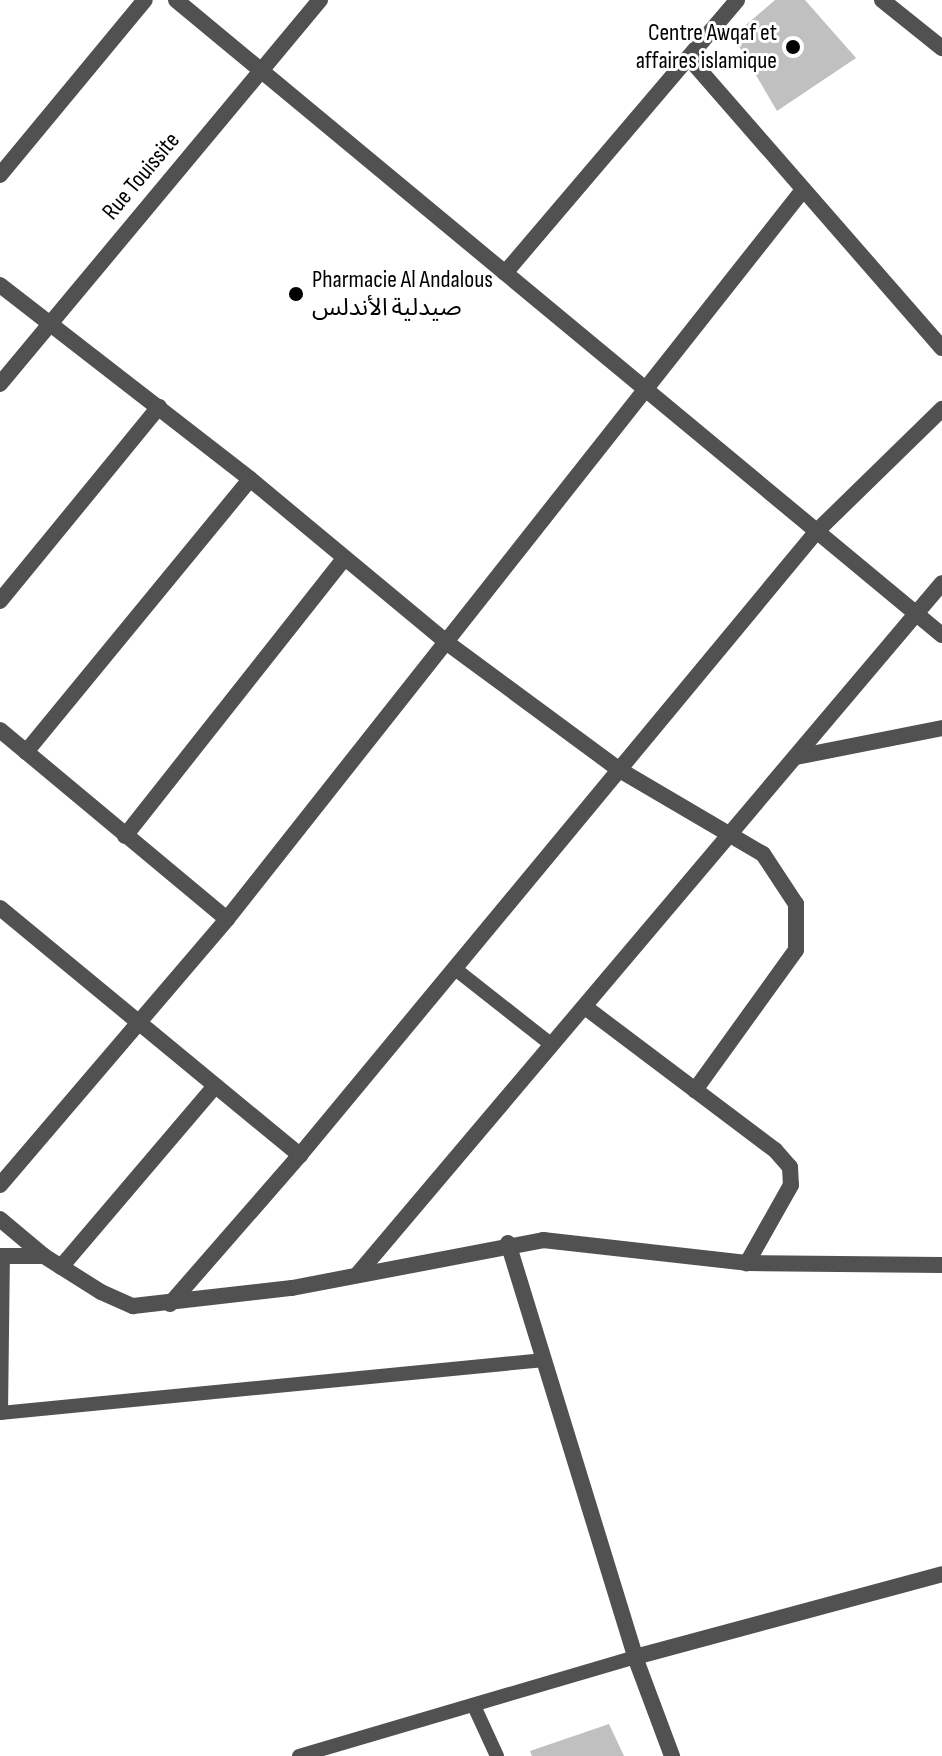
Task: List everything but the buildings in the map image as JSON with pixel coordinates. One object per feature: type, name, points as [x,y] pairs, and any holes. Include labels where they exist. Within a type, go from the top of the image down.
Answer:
[{"type":"street","points":[[0,175],[145,0]]},
{"type":"street","points":[[176,0],[942,635]]},
{"type":"street","name":"Rue Touissite","points":[[0,384],[320,0]]},
{"type":"street","points":[[505,273],[737,0]]},
{"type":"street","points":[[882,0],[942,48]]},
{"type":"street","points":[[689,58],[942,348]]},
{"type":"street","points":[[0,1185],[227,919],[803,190]]},
{"type":"street","points":[[0,285],[250,479],[446,642],[618,769],[733,832],[763,854],[796,904],[796,950],[695,1090]]},
{"type":"street","points":[[0,601],[159,407]]},
{"type":"street","points":[[170,1304],[300,1155],[817,531],[942,409]]},
{"type":"street","points":[[26,752],[250,479]]},
{"type":"street","points":[[125,836],[344,559]]},
{"type":"street","points":[[357,1275],[942,583]]},
{"type":"street","points":[[796,757],[942,728]]},
{"type":"street","points":[[0,730],[227,919]]},
{"type":"street","points":[[0,908],[300,1155]]},
{"type":"street","points":[[585,1007],[790,1167],[791,1185],[747,1263]]},
{"type":"street","points":[[61,1267],[215,1086]]},
{"type":"street","points":[[0,1219],[44,1256],[133,1306],[170,1304],[357,1275],[508,1243],[543,1240],[747,1263],[942,1265]]},
{"type":"street","points":[[508,1243],[635,1657],[672,1756]]},
{"type":"street","points":[[1,1256],[44,1256]]},
{"type":"street","points":[[635,1657],[942,1574]]},
{"type":"lane","points":[[454,968],[552,1045]]},
{"type":"lane","points":[[1,1256],[0,1413],[544,1360]]},
{"type":"lane","points":[[299,1756],[635,1657]]},
{"type":"lane","points":[[474,1706],[497,1756]]},
{"type":"place","name":"Centre Awqaf et affaires islamique","points":[[793,47]]},
{"type":"place","name":"Pharmacie Al Andalous صيدلية الأندلس","points":[[296,294]]}]
